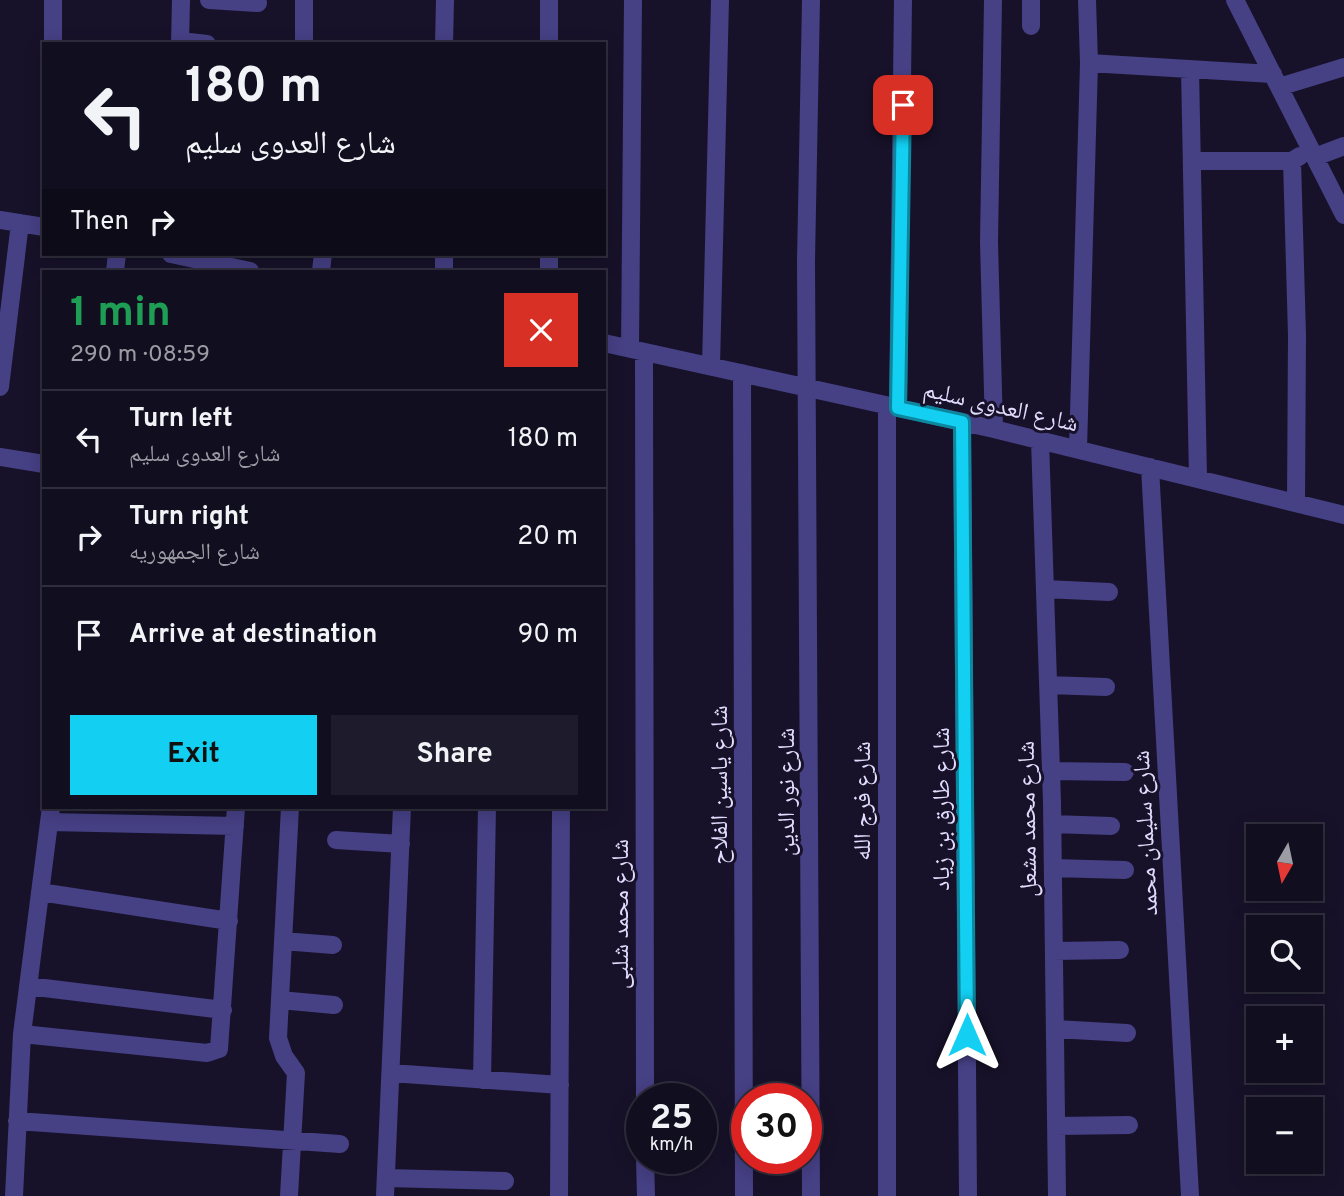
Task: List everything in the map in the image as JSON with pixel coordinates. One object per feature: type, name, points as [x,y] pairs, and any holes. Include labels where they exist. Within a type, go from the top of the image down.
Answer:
[{"type":"street","points":[[53,0],[53,42]]},
{"type":"street","points":[[180,42],[181,0]]},
{"type":"street","points":[[209,0],[258,4]]},
{"type":"street","points":[[304,0],[304,42]]},
{"type":"street","points":[[444,0],[444,42]]},
{"type":"street","points":[[549,0],[549,42]]},
{"type":"street","name":"شارع محمد شلبى","points":[[634,0],[645,1083]]},
{"type":"street","points":[[711,366],[720,0]]},
{"type":"street","name":"شارع نور الدين","points":[[811,0],[806,261],[809,388],[811,1196]]},
{"type":"street","name":"شارع فرج الله","points":[[887,1196],[892,407],[903,0]]},
{"type":"street","points":[[993,0],[989,243],[994,429]]},
{"type":"street","points":[[1031,0],[1031,26]]},
{"type":"street","points":[[1078,449],[1089,64],[1087,0]]},
{"type":"street","points":[[1235,0],[1344,215]]},
{"type":"street","points":[[1089,64],[1190,69],[1276,80],[1344,67]]},
{"type":"street","points":[[1190,69],[1198,478]]},
{"type":"street","points":[[1193,161],[1292,161],[1312,152],[1344,146]]},
{"type":"street","points":[[1292,161],[1297,335],[1296,503]]},
{"type":"street","points":[[0,220],[42,228]]},
{"type":"street","points":[[0,387],[20,223]]},
{"type":"street","points":[[185,256],[246,270]]},
{"type":"street","name":"شارع العدوى سليم","points":[[606,343],[994,429],[1344,515]]},
{"type":"street","name":"شارع ياسين الفلاح","points":[[742,373],[744,1196]]},
{"type":"street","name":"شارع طارق بن زياد","points":[[962,422],[968,1196]]},
{"type":"street","name":"شارع محمد مشعل","points":[[1040,440],[1051,771],[1057,1196]]},
{"type":"street","points":[[0,457],[42,464]]},
{"type":"street","name":"شارع سليمان محمد","points":[[1150,467],[1190,1196]]},
{"type":"street","points":[[1045,589],[1109,592]]},
{"type":"street","points":[[1048,685],[1105,687]]},
{"type":"street","points":[[1051,771],[1125,772]]},
{"type":"street","points":[[22,1034],[216,1052],[221,1044],[236,809]]},
{"type":"street","points":[[289,1196],[296,1073],[280,1048],[280,1000],[290,809]]},
{"type":"street","points":[[385,1196],[402,809]]},
{"type":"street","points":[[482,1080],[487,809]]},
{"type":"street","points":[[559,1196],[561,809]]},
{"type":"street","points":[[14,1196],[22,1034],[50,814],[235,826]]},
{"type":"street","points":[[1052,824],[1111,826]]},
{"type":"street","points":[[336,840],[401,844]]},
{"type":"street","points":[[1053,868],[1125,870]]},
{"type":"street","points":[[40,892],[229,921]]},
{"type":"street","points":[[284,941],[333,945]]},
{"type":"street","points":[[1054,951],[1120,950]]},
{"type":"street","points":[[27,986],[223,1010]]},
{"type":"street","points":[[280,1000],[334,1005]]},
{"type":"street","points":[[1055,1029],[1127,1034]]},
{"type":"street","points":[[391,1073],[560,1085]]},
{"type":"street","points":[[17,1121],[340,1144]]},
{"type":"street","points":[[1056,1126],[1129,1125]]},
{"type":"street","points":[[645,1174],[646,1196]]},
{"type":"street","points":[[386,1178],[505,1181]]},
{"type":"route","points":[[903,105],[898,408],[962,422],[967,1035]]}]
